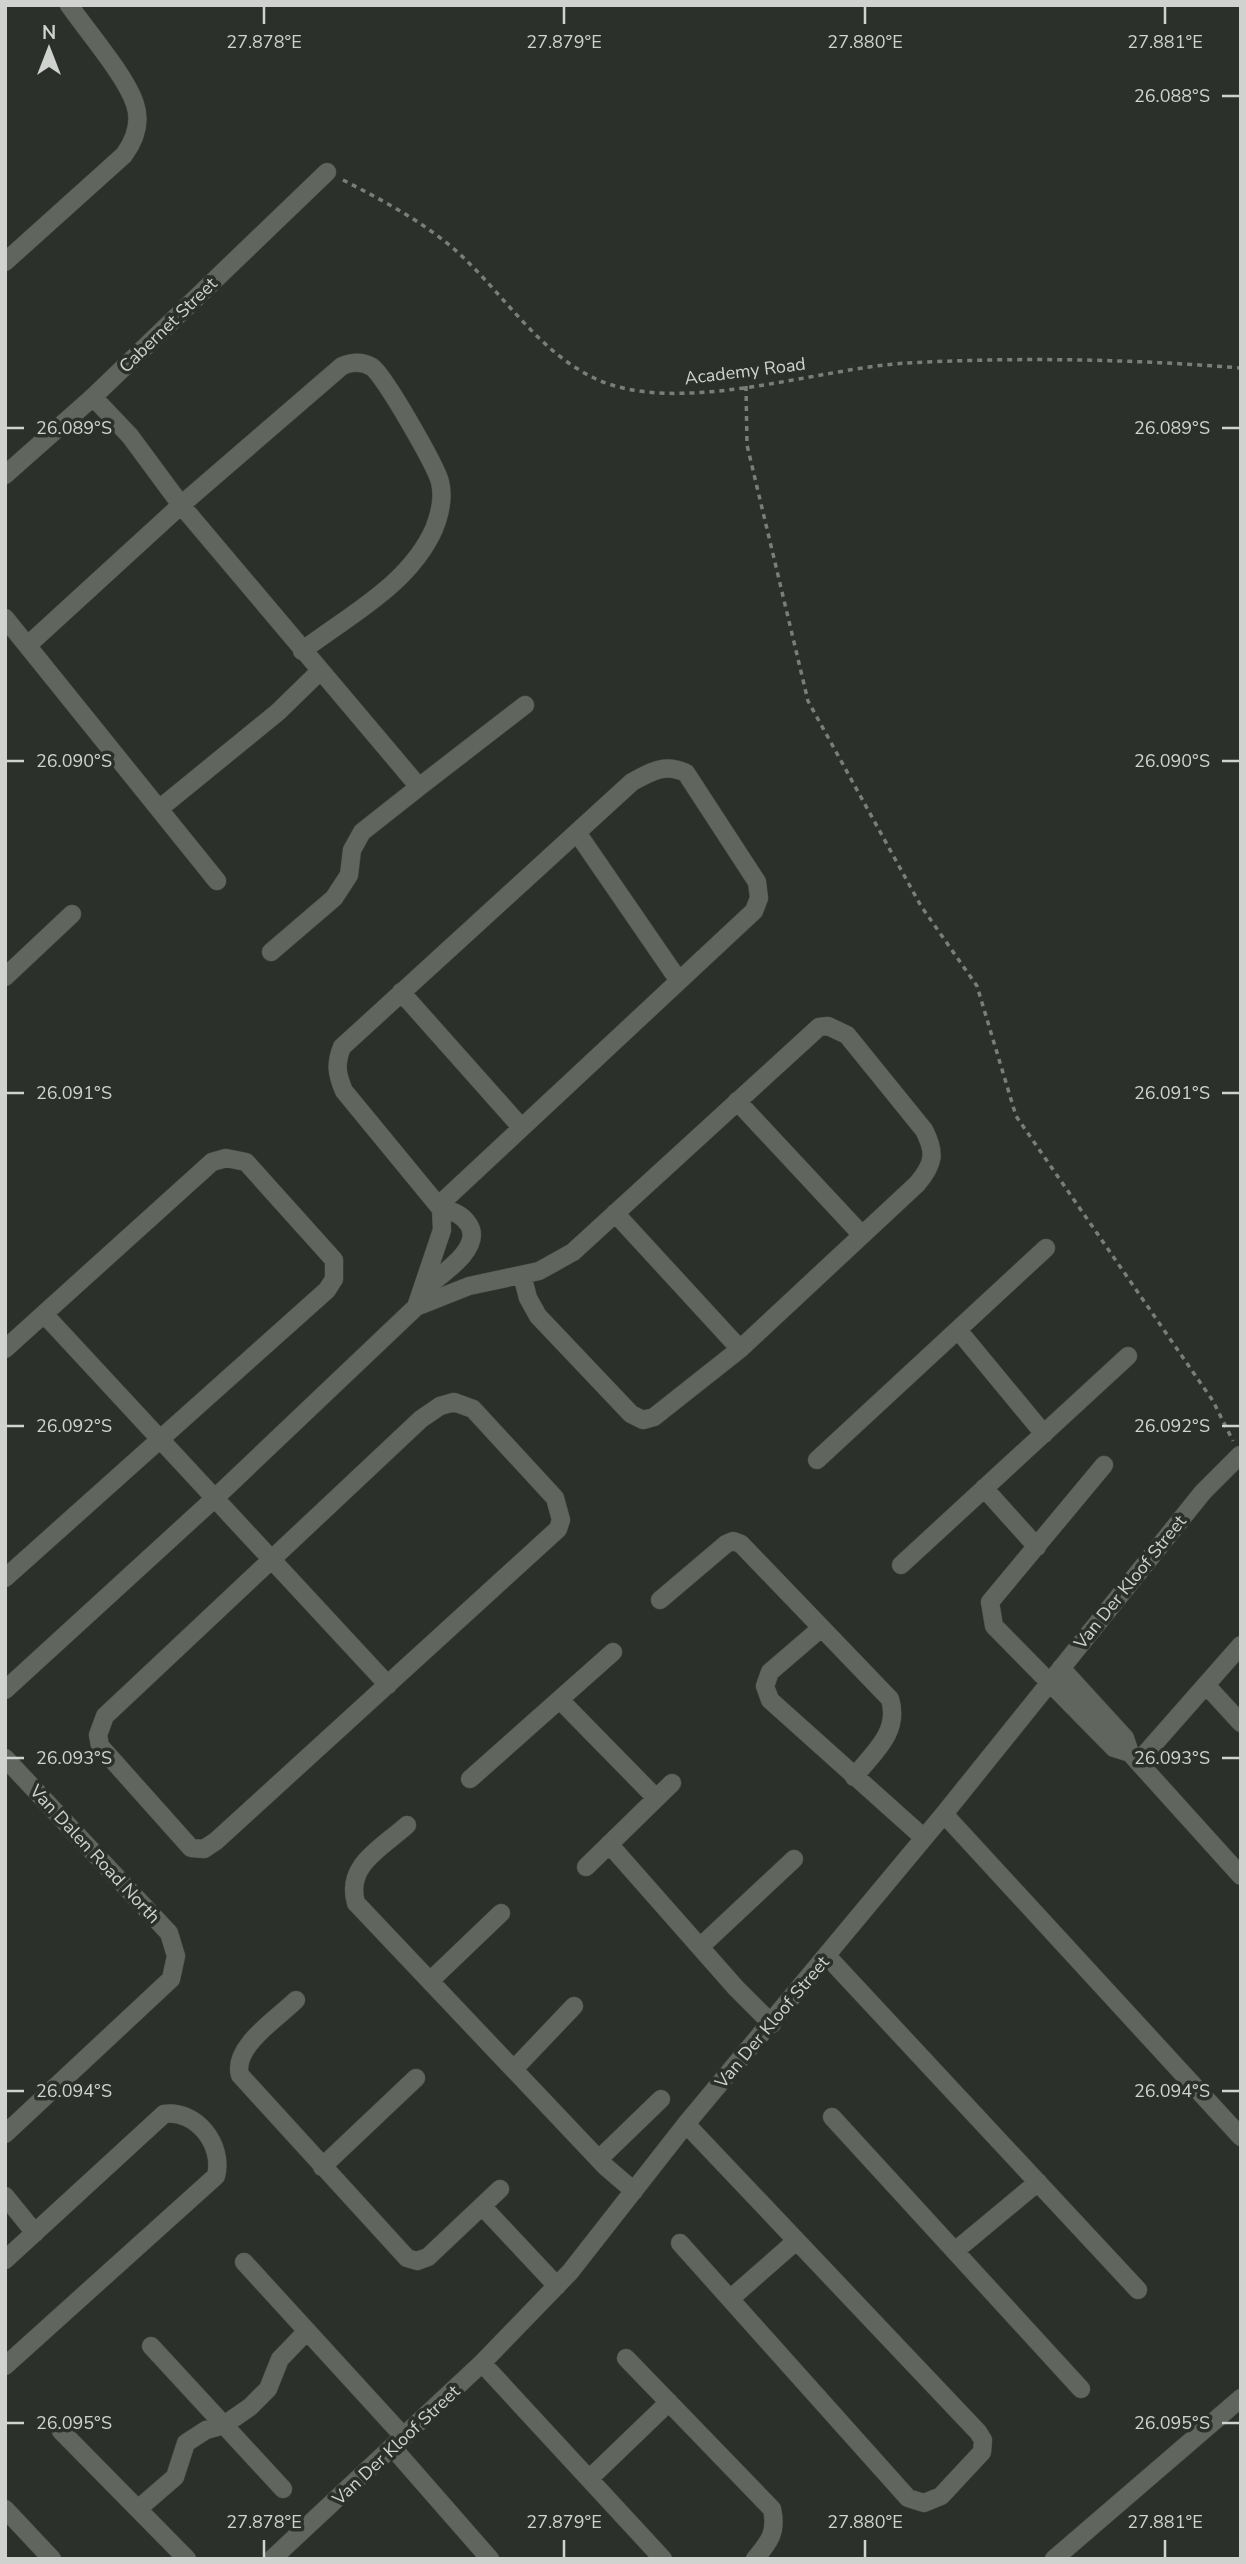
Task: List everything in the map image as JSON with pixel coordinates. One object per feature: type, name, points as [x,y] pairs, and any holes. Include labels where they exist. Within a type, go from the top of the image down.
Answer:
[{"type":"street","points":[[5,262],[124,155],[133,143],[137,125],[135,105],[69,5]]},
{"type":"street","name":"Cabernet Street","points":[[5,475],[93,397],[327,172]]},
{"type":"street","points":[[28,645],[181,505],[342,366],[357,362],[377,371],[434,466],[442,496],[439,514],[423,550],[394,583],[302,651]]},
{"type":"street","points":[[93,397],[130,436],[181,505],[319,672],[419,787]]},
{"type":"street","points":[[5,618],[217,881]]},
{"type":"street","points":[[159,809],[278,712],[319,672]]},
{"type":"street","points":[[271,952],[334,898],[349,876],[352,850],[362,832],[525,705]]},
{"type":"street","points":[[5,1690],[215,1498],[419,1299],[466,1252],[472,1241],[472,1232],[465,1219],[456,1212],[440,1207],[344,1091],[337,1077],[337,1059],[342,1047],[632,782],[657,768],[674,767],[686,773],[757,883],[759,898],[754,911],[521,1126],[440,1207],[442,1230],[419,1299]]},
{"type":"street","points":[[578,834],[679,981]]},
{"type":"street","points":[[5,977],[72,914]]},
{"type":"street","points":[[401,992],[521,1126]]},
{"type":"street","points":[[419,1299],[546,1268],[573,1252],[819,1027],[828,1026],[847,1035],[923,1130],[934,1157],[931,1168],[918,1184],[740,1349],[654,1417],[643,1420],[631,1415],[538,1316],[528,1298],[522,1275]]},
{"type":"street","points":[[737,1101],[861,1234]]},
{"type":"street","points":[[5,1349],[212,1162],[226,1158],[247,1162],[334,1259],[334,1279],[327,1290],[5,1578]]},
{"type":"street","points":[[615,1213],[740,1349]]},
{"type":"street","points":[[817,1460],[1046,1248]]},
{"type":"street","points":[[44,1314],[388,1685]]},
{"type":"street","points":[[958,1330],[1044,1434]]},
{"type":"street","points":[[901,1565],[1128,1356]]},
{"type":"street","points":[[454,1402],[473,1409],[555,1498],[561,1520],[558,1530],[216,1841],[204,1849],[191,1848],[100,1746],[100,1726],[105,1716],[273,1558],[421,1419],[440,1406],[454,1402]]},
{"type":"street","name":"Van Der Kloof Street","points":[[272,2559],[482,2363],[557,2286],[686,2124],[772,2024],[944,1814],[1203,1492],[1240,1455]]},
{"type":"street","points":[[1083,1704],[1050,1683],[994,1626],[990,1615],[990,1602],[1104,1465]]},
{"type":"street","points":[[984,1488],[1037,1547]]},
{"type":"street","points":[[660,1600],[733,1541],[741,1544],[890,1699],[895,1714],[891,1731],[854,1777]]},
{"type":"street","points":[[820,1629],[770,1672],[765,1686],[770,1700],[924,1838]]},
{"type":"street","points":[[1134,1757],[1206,1685],[1241,1645]]},
{"type":"street","points":[[470,1779],[613,1652]]},
{"type":"street","points":[[1061,1668],[1114,1748],[1134,1757],[1241,1876]]},
{"type":"street","points":[[1206,1685],[1241,1723]]},
{"type":"street","points":[[560,1700],[656,1798]]},
{"type":"street","name":"Van Dalen Road North","points":[[5,1758],[169,1933],[176,1956],[170,1979],[5,2134]]},
{"type":"street","points":[[586,1867],[672,1783]]},
{"type":"street","points":[[944,1814],[1241,2137]]},
{"type":"street","points":[[407,1825],[356,1871],[352,1889],[356,1903],[516,2068],[599,2159],[634,2191]]},
{"type":"street","points":[[610,1844],[699,1947],[772,2024]]},
{"type":"street","points":[[699,1947],[794,1859]]},
{"type":"street","points":[[430,1980],[501,1913]]},
{"type":"street","points":[[827,1956],[1139,2290]]},
{"type":"street","points":[[296,2000],[245,2049],[238,2069],[240,2076],[407,2258],[417,2261],[428,2257],[500,2189]]},
{"type":"street","points":[[516,2068],[574,2006]]},
{"type":"street","points":[[322,2166],[415,2078]]},
{"type":"street","points":[[599,2159],[660,2099]]},
{"type":"street","points":[[5,2260],[164,2114],[178,2112],[192,2118],[216,2148],[220,2162],[216,2176],[5,2366]]},
{"type":"street","points":[[832,2117],[1082,2389]]},
{"type":"street","points":[[680,2243],[908,2498],[923,2503],[941,2496],[982,2452],[983,2440],[978,2431],[686,2124]]},
{"type":"street","points":[[955,2251],[1038,2182]]},
{"type":"street","points":[[5,2196],[35,2233]]},
{"type":"street","points":[[482,2206],[557,2286]]},
{"type":"street","points":[[730,2298],[796,2241]]},
{"type":"street","points":[[244,2262],[307,2331],[399,2442],[489,2559]]},
{"type":"street","points":[[138,2509],[175,2477],[186,2443],[206,2430],[224,2425],[250,2407],[268,2389],[280,2359],[307,2331]]},
{"type":"street","points":[[151,2346],[283,2489]]},
{"type":"street","points":[[626,2358],[772,2509],[775,2526],[773,2537],[755,2559]]},
{"type":"street","points":[[482,2363],[663,2559]]},
{"type":"street","points":[[1054,2559],[1241,2398]]},
{"type":"street","points":[[589,2479],[669,2402]]},
{"type":"street","points":[[61,2431],[187,2559]]},
{"type":"street","points":[[5,2509],[52,2559]]},
{"type":"path","name":"Academy Road","points":[[327,172],[411,216],[456,250],[555,354],[595,379],[642,390],[689,394],[904,363],[1008,359],[1172,362],[1241,368]]},
{"type":"path","points":[[746,386],[747,444],[808,701],[921,906],[977,986],[1016,1116],[1213,1401],[1240,1455]]}]
